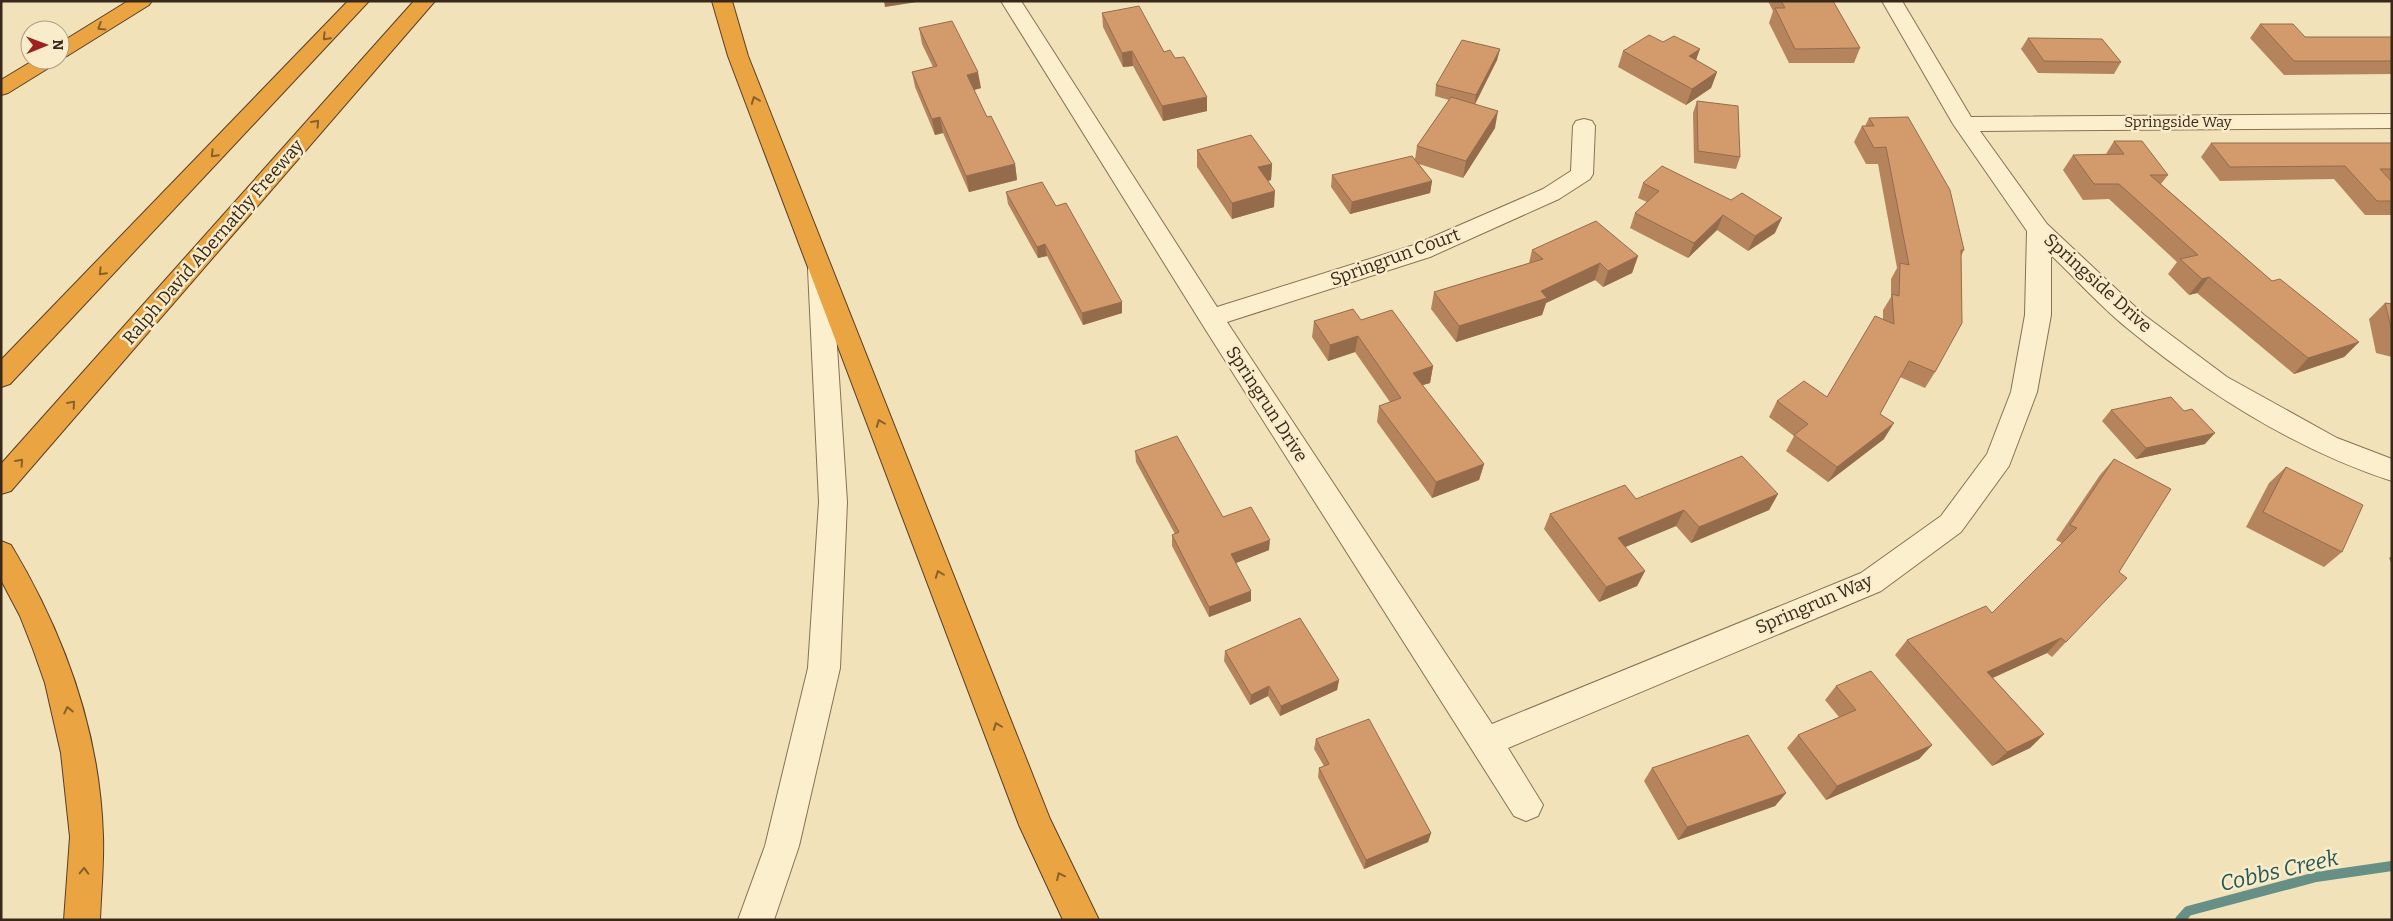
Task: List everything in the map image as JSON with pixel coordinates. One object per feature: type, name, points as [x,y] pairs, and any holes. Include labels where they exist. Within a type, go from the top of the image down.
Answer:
[{"type":"highway","points":[[70,46],[142,1]]},
{"type":"highway","points":[[1,377],[359,1]]},
{"type":"highway","name":"Ralph David Abernathy Freeway","points":[[1,483],[425,1]]},
{"type":"highway","points":[[722,1],[738,56],[1036,825],[1081,920]]},
{"type":"highway","points":[[1,89],[32,70]]},
{"type":"highway","points":[[1,553],[18,580],[46,642],[63,687],[78,757],[86,826],[82,920]]},
{"type":"street","name":"Springrun Drive","points":[[1011,1],[1211,318],[1526,805]]},
{"type":"street","name":"Springside Drive","points":[[1892,1],[1964,124],[2039,230],[2135,321],[2218,384],[2327,445],[2392,470]]},
{"type":"street","name":"Springside Way","points":[[1964,124],[2392,121]]},
{"type":"street","name":"Springrun Court","points":[[1211,318],[1422,251],[1551,194],[1582,174],[1584,126]]},
{"type":"street","name":"Springrun Way","points":[[1486,742],[1871,582],[1951,524],[2000,458],[2024,392],[2038,315],[2039,230]]},
{"type":"street","points":[[756,920],[782,846],[824,668],[833,502],[820,269]]},
{"type":"building","points":[[1781,1],[1833,1],[1860,48],[1795,49],[1775,8],[1785,8]]},
{"type":"building","points":[[1139,6],[1164,52],[1170,50],[1175,58],[1184,57],[1207,97],[1162,106],[1132,51],[1122,53],[1102,13]]},
{"type":"building","points":[[952,21],[978,72],[967,75],[987,117],[991,116],[1015,164],[966,176],[940,117],[932,119],[912,72],[937,66],[919,28]]},
{"type":"building","points":[[2260,24],[2293,24],[2305,37],[2392,37],[2392,61],[2294,61]]},
{"type":"building","points":[[1649,35],[1663,42],[1674,36],[1700,49],[1689,56],[1717,72],[1692,89],[1623,51]]},
{"type":"building","points":[[2028,38],[2102,39],[2121,62],[2044,61]]},
{"type":"building","points":[[1462,40],[1500,49],[1476,95],[1436,85]]},
{"type":"building","points":[[1451,97],[1498,111],[1466,161],[1417,146]]},
{"type":"building","points":[[1697,101],[1738,106],[1740,157],[1698,151]]},
{"type":"building","points":[[1908,117],[1950,190],[1964,250],[1961,250],[1962,323],[1935,372],[1909,361],[1880,414],[1894,423],[1837,467],[1794,435],[1808,424],[1777,401],[1804,381],[1827,397],[1875,316],[1894,324],[1892,294],[1899,296],[1900,263],[1909,265],[1886,147],[1874,148],[1862,126],[1874,126],[1869,118]]},
{"type":"building","points":[[1251,135],[1272,164],[1258,167],[1275,191],[1232,203],[1197,150]]},
{"type":"building","points":[[2114,141],[2142,141],[2168,175],[2150,175],[2272,281],[2280,279],[2359,342],[2308,358],[2209,277],[2202,279],[2180,259],[2198,255],[2119,184],[2094,184],[2073,155],[2124,154]]},
{"type":"building","points":[[2211,143],[2392,143],[2392,169],[2380,169],[2392,182],[2392,201],[2377,201],[2345,166],[2230,167]]},
{"type":"building","points":[[1412,156],[1432,181],[1352,202],[1332,175]]},
{"type":"building","points":[[1662,166],[1731,200],[1742,193],[1782,218],[1755,236],[1723,215],[1694,243],[1635,213],[1659,191],[1643,183]]},
{"type":"building","points":[[1042,182],[1056,206],[1066,203],[1122,302],[1082,313],[1045,244],[1037,247],[1006,192]]},
{"type":"building","points":[[1596,221],[1638,256],[1608,271],[1600,263],[1541,291],[1547,298],[1459,326],[1434,292],[1543,259],[1532,250]]},
{"type":"building","points":[[2385,303],[2392,304],[2392,331]]},
{"type":"building","points":[[1353,309],[1361,320],[1392,310],[1433,366],[1413,373],[1484,464],[1436,482],[1379,406],[1401,398],[1358,336],[1330,345],[1314,321]]},
{"type":"building","points":[[2171,397],[2184,411],[2192,409],[2215,433],[2146,448],[2111,410]]},
{"type":"building","points":[[1177,436],[1223,517],[1251,507],[1270,540],[1231,554],[1251,591],[1209,607],[1172,535],[1179,532],[1135,451]]},
{"type":"building","points":[[1742,456],[1778,494],[1699,527],[1684,510],[1618,538],[1645,571],[1606,587],[1550,514],[1625,485],[1636,499]]},
{"type":"building","points":[[2114,459],[2171,489],[2119,572],[2127,578],[2066,642],[2061,638],[1987,672],[2044,734],[2007,752],[1907,640],[1986,606],[1992,613],[2077,528],[2070,525]]},
{"type":"building","points":[[2286,467],[2363,505],[2342,552],[2263,512]]},
{"type":"building","points":[[1300,618],[1339,680],[1281,706],[1269,686],[1251,695],[1225,651]]},
{"type":"building","points":[[1871,671],[1932,745],[1837,786],[1798,735],[1856,710],[1836,686]]},
{"type":"building","points":[[1369,719],[1431,833],[1366,860],[1319,768],[1329,764],[1316,739]]},
{"type":"building","points":[[1748,735],[1786,793],[1687,827],[1652,768]]},
{"type":"waterway","name":"Cobbs Creek","points":[[2180,920],[2188,911],[2316,877],[2392,866]]}]
